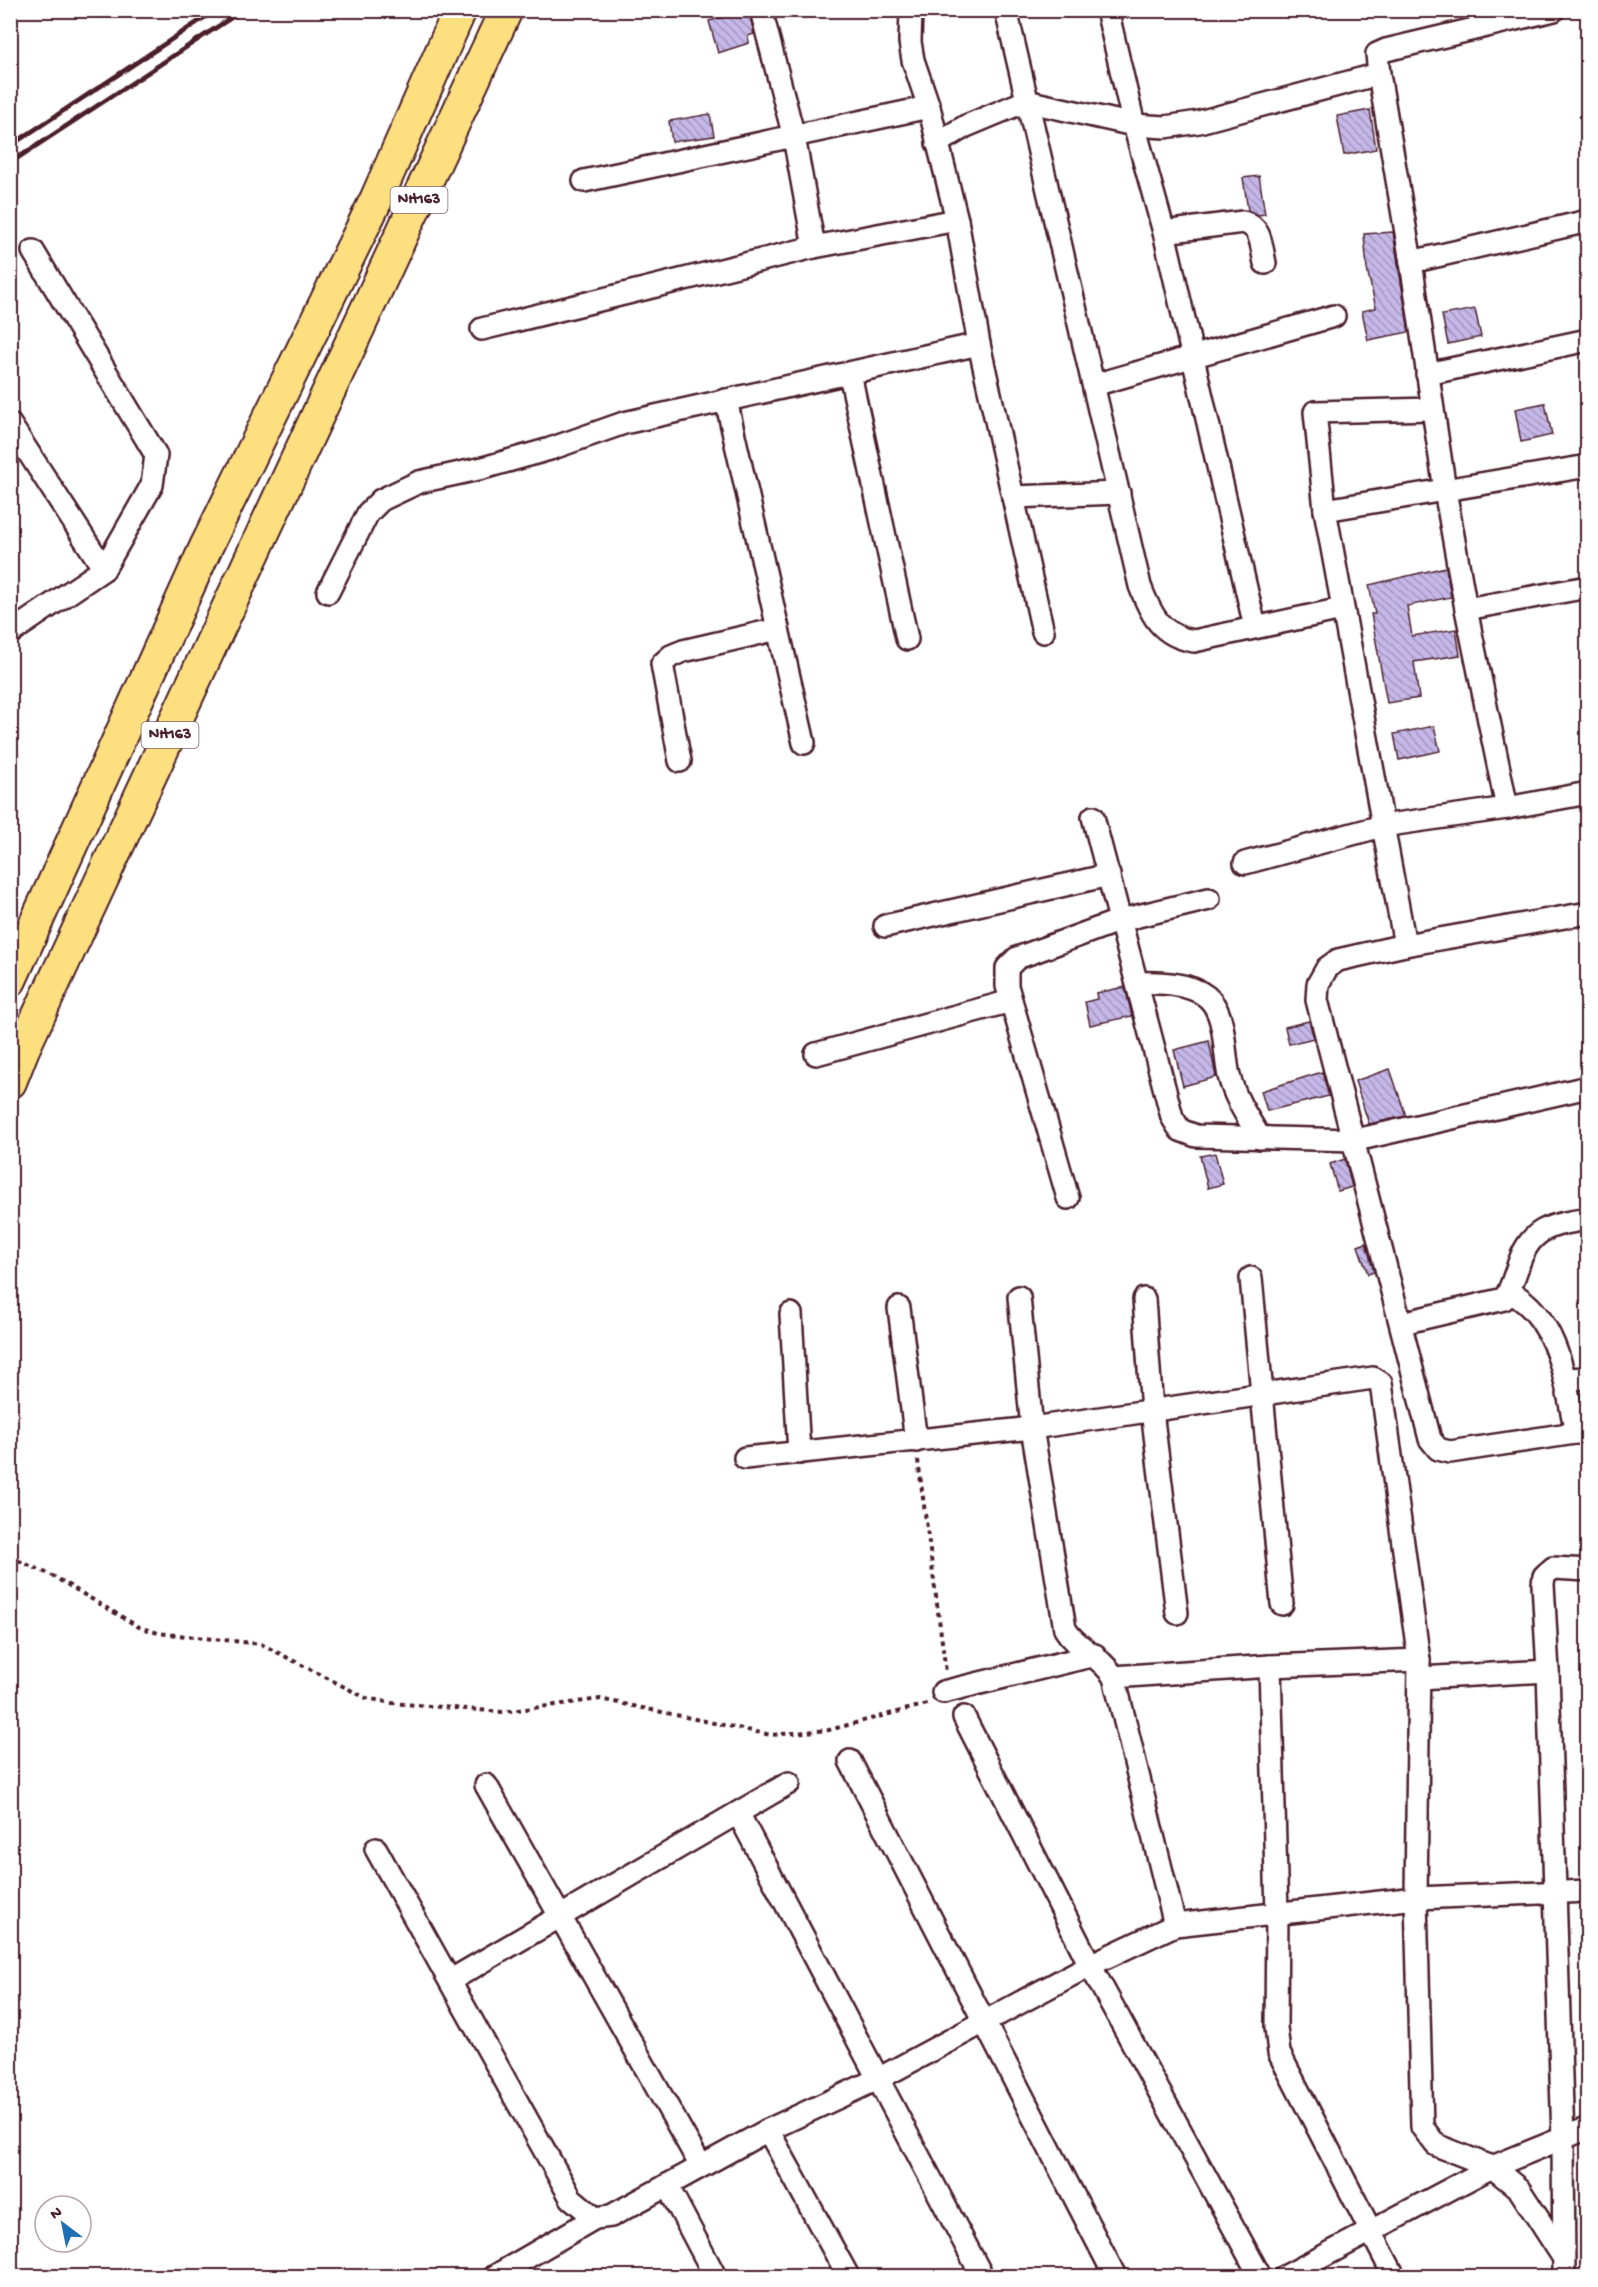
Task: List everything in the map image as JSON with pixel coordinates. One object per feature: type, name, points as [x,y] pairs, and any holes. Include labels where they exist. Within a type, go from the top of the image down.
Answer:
[{"type":"highway","name":"NH163","points":[[10,980],[206,547],[376,200],[460,10]]},
{"type":"highway","name":"NH163","points":[[10,1082],[33,1027],[506,10]]},
{"type":"street","points":[[761,10],[794,137],[814,246]]},
{"type":"street","points":[[911,10],[910,42],[957,219],[979,344],[1044,632]]},
{"type":"street","points":[[1006,10],[1140,586],[1150,614],[1163,629],[1177,638],[1194,640],[1342,609]]},
{"type":"street","points":[[1107,10],[1134,125],[1164,232],[1255,627]]},
{"type":"street","points":[[1507,808],[1466,609],[1445,490],[1411,262],[1378,74],[1377,54],[1554,10]]},
{"type":"street","points":[[937,143],[966,126],[1026,101],[1134,125],[1165,128],[1199,122],[1378,74]]},
{"type":"street","points":[[584,181],[929,107]]},
{"type":"street","points":[[482,329],[814,246],[957,219]]},
{"type":"street","points":[[1411,262],[1587,221]]},
{"type":"street","points":[[1164,232],[1244,222],[1251,224],[1258,231],[1265,263]]},
{"type":"street","points":[[10,633],[104,569],[152,485],[156,455],[33,251]]},
{"type":"street","points":[[1094,384],[1334,316]]},
{"type":"street","points":[[1427,374],[1587,340]]},
{"type":"street","points":[[328,592],[368,513],[381,500],[419,482],[483,468],[550,449],[624,423],[979,344]]},
{"type":"street","points":[[850,374],[907,639]]},
{"type":"street","points":[[726,400],[804,743]]},
{"type":"street","points":[[1405,945],[1324,510],[1315,412],[1432,409]]},
{"type":"street","points":[[10,424],[104,569]]},
{"type":"street","points":[[1324,510],[1587,466]]},
{"type":"street","points":[[1013,497],[1119,493]]},
{"type":"street","points":[[1466,609],[1587,586]]},
{"type":"street","points":[[680,761],[662,664],[671,656],[684,651],[778,629]]},
{"type":"street","points":[[1245,863],[1382,826],[1507,808],[1587,793]]},
{"type":"street","points":[[1093,817],[1122,920],[1172,1117],[1180,1130],[1196,1136],[1356,1140],[1587,1087]]},
{"type":"street","points":[[885,926],[1109,875]]},
{"type":"street","points":[[1068,1198],[1007,986],[1007,968],[1017,958],[1122,920],[1209,899]]},
{"type":"street","points":[[1509,1292],[1524,1299],[1539,1318],[1553,1344],[1582,1432],[1450,1452],[1438,1449],[1430,1439],[1356,1140],[1317,1000],[1318,984],[1327,968],[1338,960],[1405,945],[1587,913]]},
{"type":"street","points":[[1138,983],[1163,982],[1188,987],[1214,1003],[1220,1022],[1230,1077],[1238,1101],[1260,1137]]},
{"type":"street","points":[[816,1054],[1011,1000]]},
{"type":"street","points":[[1402,1323],[1504,1299],[1509,1292],[1521,1254],[1537,1233],[1558,1223],[1587,1219]]},
{"type":"street","points":[[1251,1278],[1282,1604]]},
{"type":"street","points":[[1019,1297],[1032,1428],[1065,1629],[1072,1641],[1095,1655],[1114,1677],[1175,1925]]},
{"type":"street","points":[[1144,1299],[1152,1411],[1177,1613]]},
{"type":"street","points":[[899,1308],[916,1441]]},
{"type":"street","points":[[791,1314],[799,1453]]},
{"type":"street","points":[[745,1458],[1032,1428],[1373,1378],[1381,1383],[1414,1373]]},
{"type":"street","points":[[1565,1379],[1587,1378]]},
{"type":"street","points":[[1381,1383],[1419,1669],[1416,1898],[1422,2127],[1436,2145],[1492,2168],[1519,2189],[1564,2267]]},
{"type":"street","points":[[1564,2267],[1563,2140],[1544,1576],[1553,1568],[1587,1570]]},
{"type":"street","points":[[943,1692],[1095,1655]]},
{"type":"street","points":[[1270,1666],[1277,1913],[1276,2027],[1279,2053],[1394,2277]]},
{"type":"street","points":[[1114,1677],[1270,1666],[1548,1671]]},
{"type":"street","points":[[964,1717],[1090,1965],[1260,2277]]},
{"type":"street","points":[[850,1761],[1115,2277]]},
{"type":"street","points":[[452,1980],[789,1784]]},
{"type":"street","points":[[486,1785],[701,2166]]},
{"type":"street","points":[[738,1813],[880,2078],[982,2277]]},
{"type":"street","points":[[376,1849],[452,1980],[571,2198],[595,2218]]},
{"type":"street","points":[[495,2277],[524,2268],[595,2218],[611,2216],[768,2130],[880,2078],[983,2020],[1090,1965],[1175,1925],[1416,1898],[1587,1891]]},
{"type":"street","points":[[1286,2277],[1371,2229],[1492,2168],[1587,2128]]},
{"type":"street","points":[[768,2130],[848,2277]]},
{"type":"street","points":[[667,2185],[715,2277]]},
{"type":"path","points":[[10,1557],[51,1575],[139,1627],[158,1633],[261,1644],[366,1698],[393,1703],[503,1712],[600,1699],[771,1735],[829,1730],[927,1704],[943,1692],[947,1678],[916,1441]]},
{"type":"building","points":[[749,10],[754,34],[748,36],[749,43],[718,53],[709,21]]},
{"type":"building","points":[[1370,110],[1376,149],[1344,155],[1337,116]]},
{"type":"building","points":[[710,114],[714,136],[672,142],[669,121]]},
{"type":"building","points":[[1259,176],[1265,214],[1258,215],[1248,210],[1243,178]]},
{"type":"building","points":[[1393,232],[1409,332],[1368,340],[1362,311],[1376,308],[1367,269],[1364,234]]},
{"type":"building","points":[[1475,309],[1481,337],[1448,344],[1442,315]]},
{"type":"building","points":[[1545,403],[1552,435],[1521,442],[1515,409]]},
{"type":"building","points":[[1446,567],[1451,597],[1407,606],[1412,636],[1456,629],[1460,655],[1414,662],[1419,698],[1387,703],[1371,614],[1375,614],[1369,585]]},
{"type":"building","points":[[1434,726],[1440,751],[1399,760],[1394,734]]},
{"type":"building","points":[[1125,987],[1132,1016],[1090,1025],[1085,1002],[1097,999],[1096,993]]},
{"type":"building","points":[[1309,1021],[1314,1038],[1289,1044],[1285,1027]]},
{"type":"building","points":[[1209,1041],[1216,1077],[1183,1086],[1174,1050]]},
{"type":"building","points":[[1390,1069],[1406,1116],[1369,1124],[1355,1081]]},
{"type":"building","points":[[1322,1072],[1329,1096],[1267,1111],[1261,1091]]},
{"type":"building","points":[[1215,1153],[1223,1184],[1208,1188],[1200,1156]]},
{"type":"building","points":[[1345,1159],[1352,1187],[1338,1191],[1330,1164]]},
{"type":"building","points":[[1366,1243],[1374,1272],[1368,1274],[1358,1246]]},
{"type":"railway","points":[[10,146],[216,10]]},
{"type":"railway","points":[[10,163],[243,10]]}]
